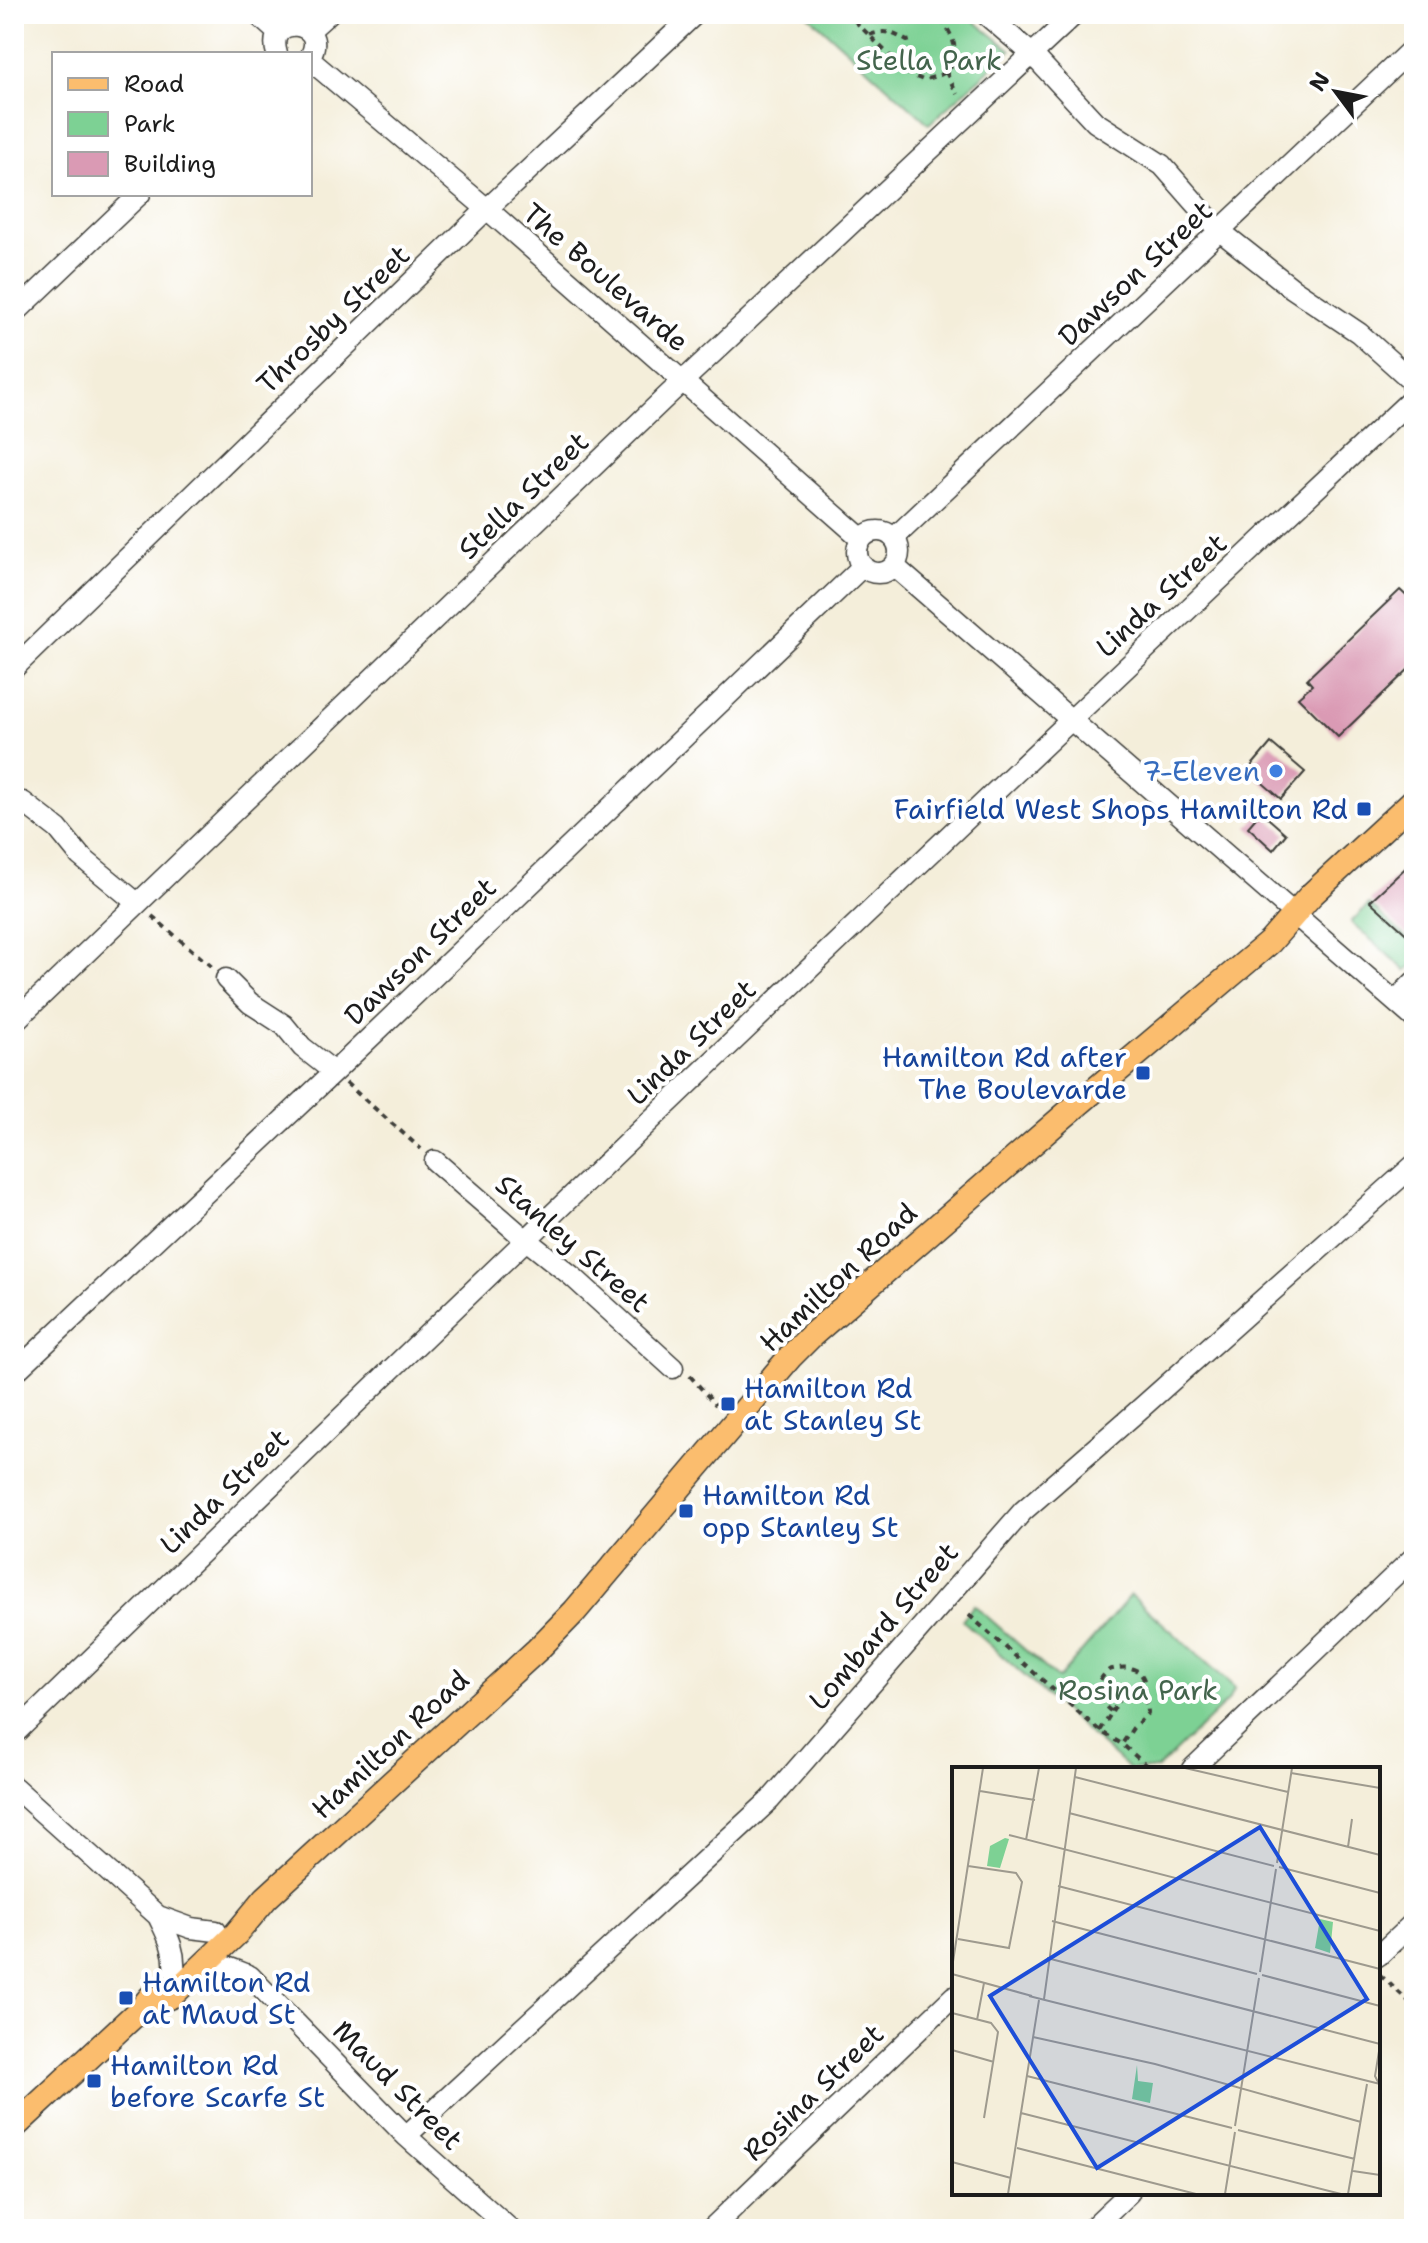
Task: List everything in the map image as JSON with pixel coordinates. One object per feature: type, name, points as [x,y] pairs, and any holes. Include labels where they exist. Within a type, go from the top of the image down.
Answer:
[{"type":"main road","name":"Hamilton Road","points":[[142,2008],[171,1996],[243,1926],[266,1898],[537,1650],[575,1611],[812,1335],[1064,1116],[1264,948],[1311,895],[1414,800]]},
{"type":"main road","name":"Hamilton Road","points":[[14,2127],[142,2008],[160,1984],[216,1931],[266,1898]]},
{"type":"street","points":[[257,14],[278,33]]},
{"type":"street","points":[[309,31],[328,14]]},
{"type":"street","name":"Throsby Street","points":[[14,668],[487,209],[695,14]]},
{"type":"street","points":[[985,14],[1032,54],[1095,122],[1162,165],[1220,231],[1292,288],[1359,333],[1411,380],[1414,390]]},
{"type":"street","name":"Stella Street","points":[[14,1022],[683,382],[1075,14]]},
{"type":"street","points":[[276,52],[274,44],[278,33],[299,25],[313,36],[312,54]]},
{"type":"street","name":"Dawson Street","points":[[894,538],[1414,47]]},
{"type":"street","name":"The Boulevarde","points":[[312,61],[487,209],[862,539]]},
{"type":"street","points":[[14,314],[138,196]]},
{"type":"street","name":"Linda Street","points":[[14,1734],[525,1239],[1069,720],[1414,397]]},
{"type":"street","points":[[878,531],[894,538],[899,555],[894,566],[875,573],[863,566],[858,556],[862,539],[878,531]]},
{"type":"street","name":"Dawson Street","points":[[14,1373],[863,566]]},
{"type":"street","points":[[894,566],[1414,1018]]},
{"type":"street","points":[[23,802],[58,829],[80,856],[137,903]]},
{"type":"street","points":[[226,979],[250,1003],[284,1025],[302,1047],[334,1072]]},
{"type":"street","points":[[1395,1001],[1414,982]]},
{"type":"street","name":"Stanley Street","points":[[435,1161],[573,1277],[673,1368]]},
{"type":"street","name":"Lombard Street","points":[[406,2136],[770,1800],[1023,1511],[1414,1165]]},
{"type":"street","points":[[1194,1767],[1414,1557]]},
{"type":"street","points":[[14,1787],[158,1916],[173,1946],[174,1971]]},
{"type":"street","points":[[158,1916],[191,1928],[216,1931]]},
{"type":"street","points":[[1380,1954],[1414,1922]]},
{"type":"street","points":[[243,1926],[241,1954],[250,1976]]},
{"type":"street","name":"Maud Street","points":[[202,1967],[217,1964],[250,1976],[406,2136],[510,2229]]},
{"type":"street","name":"Rosina Street","points":[[711,2229],[952,1998]]},
{"type":"street","points":[[1091,2229],[1127,2195]]},
{"type":"path","points":[[845,14],[907,73],[923,80],[946,72],[953,61],[955,41],[947,25],[936,14]]},
{"type":"path","points":[[870,35],[889,32],[907,41],[915,39]]},
{"type":"path","points":[[946,72],[957,94]]},
{"type":"path","points":[[137,903],[226,979]]},
{"type":"path","points":[[334,1072],[435,1161]]},
{"type":"path","points":[[673,1368],[688,1374],[716,1405]]},
{"type":"path","points":[[969,1615],[1100,1731],[1122,1744],[1148,1767]]},
{"type":"path","points":[[1112,1712],[1100,1702],[1098,1687],[1103,1674],[1130,1667],[1145,1681],[1144,1694],[1149,1704],[1148,1713],[1122,1744]]},
{"type":"path","points":[[1100,1731],[1124,1694],[1132,1691],[1144,1694]]},
{"type":"path","points":[[1380,1976],[1414,2006]]},
{"type":"green space","name":"Stella Park","points":[[807,14],[965,14],[1011,50],[929,124]]},
{"type":"green space","points":[[1369,904],[1414,944],[1414,964],[1406,971],[1351,922]]},
{"type":"green space","name":"Rosina Park","points":[[1131,1595],[1235,1688],[1228,1701],[1159,1767],[1127,1767],[962,1620],[974,1605],[1058,1679]]},
{"type":"building","points":[[1400,590],[1414,603],[1414,664],[1338,737],[1298,697],[1312,685],[1307,679]]},
{"type":"building","name":"7-Eleven","points":[[1271,743],[1305,772],[1281,799],[1248,770]]},
{"type":"building","points":[[1261,812],[1286,834],[1273,850],[1248,827]]},
{"type":"building","points":[[1414,860],[1414,910],[1411,914],[1414,917],[1414,941],[1370,901]]},
{"type":"place","name":"7-Eleven","points":[[1276,771]]},
{"type":"place","name":"Fairfield West Shops Hamilton Rd","points":[[1364,809]]},
{"type":"place","name":"Hamilton Rd after The Boulevarde","points":[[1143,1073]]},
{"type":"place","name":"Hamilton Rd at Stanley St","points":[[728,1404]]},
{"type":"place","name":"Hamilton Rd opp Stanley St","points":[[686,1511]]},
{"type":"place","name":"Hamilton Rd at Maud St","points":[[126,1998]]},
{"type":"place","name":"Hamilton Rd before Scarfe St","points":[[94,2081]]}]
